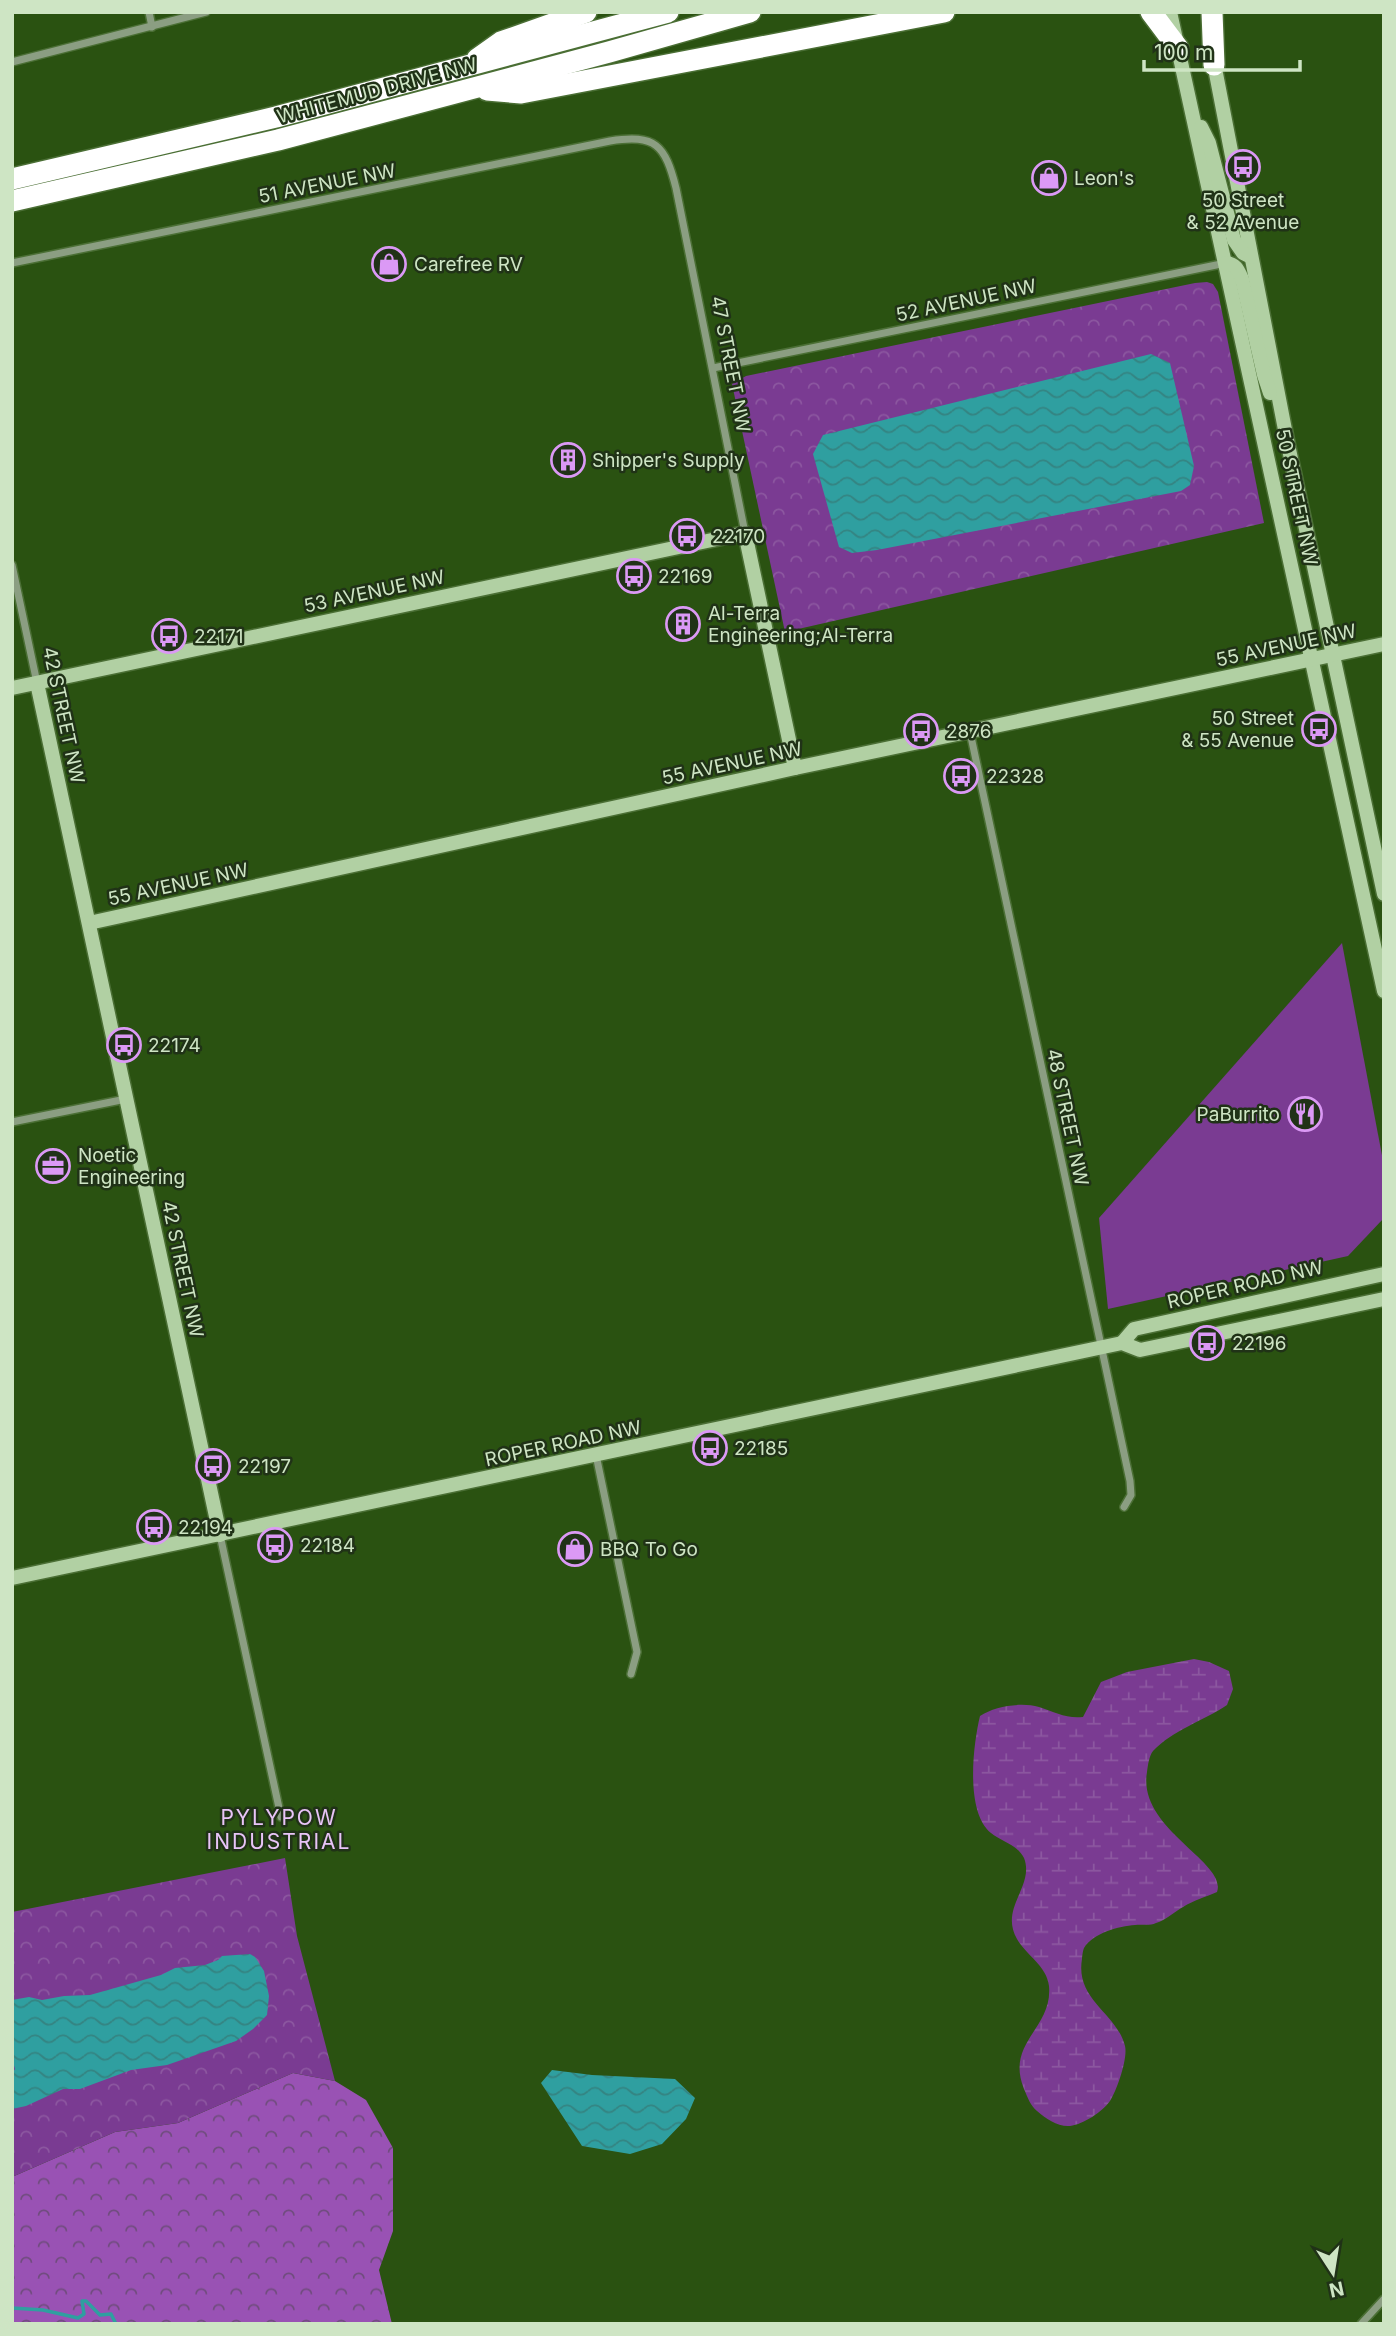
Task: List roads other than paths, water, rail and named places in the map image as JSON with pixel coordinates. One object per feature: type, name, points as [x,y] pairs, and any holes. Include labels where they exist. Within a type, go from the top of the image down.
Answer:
[{"type":"highway","points":[[463,69],[501,42],[586,12]]},
{"type":"highway","name":"WHITEMUD DRIVE NW","points":[[12,179],[158,146],[463,69],[668,12]]},
{"type":"highway","name":"WHITEMUD DRIVE NW","points":[[12,201],[265,143],[750,12]]},
{"type":"highway","points":[[471,89],[521,93],[944,12]]},
{"type":"highway","points":[[1152,12],[1178,48]]},
{"type":"highway","points":[[1212,12],[1214,65]]},
{"type":"main road","name":"50 STREET NW","points":[[1170,12],[1384,991]]},
{"type":"main road","name":"50 STREET NW","points":[[1203,12],[1287,440],[1384,894]]},
{"type":"main road","points":[[1190,104],[1209,143],[1234,240],[1243,253],[1251,257]]},
{"type":"main road","points":[[1226,263],[1238,269],[1242,279],[1264,374],[1287,440]]},
{"type":"main road","name":"53 AVENUE NW","points":[[12,688],[745,533]]},
{"type":"main road","name":"47 STREET NW","points":[[745,533],[795,768]]},
{"type":"main road","name":"55 AVENUE NW","points":[[89,923],[795,768],[1384,644]]},
{"type":"main road","name":"42 STREET NW","points":[[37,683],[220,1535]]},
{"type":"main road","points":[[1346,1281],[1384,1261]]},
{"type":"main road","name":"ROPER ROAD NW","points":[[1122,1343],[1134,1329],[1384,1274]]},
{"type":"main road","name":"ROPER ROAD NW","points":[[12,1577],[1122,1343],[1140,1350],[1384,1299]]},
{"type":"main road","points":[[1356,1305],[1384,1306]]},
{"type":"street","points":[[149,12],[152,27]]},
{"type":"street","points":[[12,62],[206,12]]},
{"type":"street","name":"51 AVENUE NW","points":[[12,263],[610,141],[637,138],[648,141]]},
{"type":"street","name":"47 STREET NW","points":[[648,141],[658,146],[669,163],[745,533]]},
{"type":"street","name":"52 AVENUE NW","points":[[713,368],[1226,263]]},
{"type":"street","name":"42 STREET NW","points":[[12,565],[37,683]]},
{"type":"street","name":"48 STREET NW","points":[[970,732],[1130,1481],[1131,1495],[1124,1507]]},
{"type":"street","points":[[12,1122],[126,1099]]},
{"type":"street","points":[[596,1455],[637,1652],[631,1674]]},
{"type":"street","name":"42 STREET NW","points":[[220,1535],[281,1817]]},
{"type":"street","points":[[1361,2324],[1384,2300]]},
{"type":"water","points":[[1151,354],[1170,363],[1194,466],[1190,485],[1181,491],[877,550],[852,553],[839,547],[813,454],[823,435]]},
{"type":"water","points":[[250,1954],[264,1971],[269,1996],[267,2015],[236,2041],[167,2065],[131,2070],[80,2089],[63,2089],[26,2106],[12,2109],[12,2074],[15,2069],[12,2058],[12,2000],[90,1995],[161,1975],[175,1968],[205,1965],[222,1956]]},
{"type":"water","points":[[552,2070],[675,2079],[695,2098],[686,2119],[662,2144],[630,2154],[582,2146],[541,2083]]},
{"type":"waterway","points":[[12,2308],[43,2310],[78,2318],[84,2314],[82,2301],[86,2301],[100,2315],[111,2314],[116,2324]]},
{"type":"place","name":"50 Street & 52 Avenue","points":[[1243,167]]},
{"type":"place","name":"Leon's","points":[[1049,178]]},
{"type":"place","name":"Carefree RV","points":[[389,264]]},
{"type":"place","name":"Shipper's Supply","points":[[568,460]]},
{"type":"place","name":"22170","points":[[687,536]]},
{"type":"place","name":"22169","points":[[634,576]]},
{"type":"place","name":"Al-Terra Engineering;Al-Terra","points":[[683,624]]},
{"type":"place","name":"22171","points":[[169,636]]},
{"type":"place","name":"50 Street & 55 Avenue","points":[[1319,729]]},
{"type":"place","name":"2876","points":[[921,731]]},
{"type":"place","name":"22328","points":[[961,776]]},
{"type":"place","name":"22174","points":[[124,1045]]},
{"type":"place","name":"PaBurrito","points":[[1305,1114]]},
{"type":"place","name":"Noetic Engineering","points":[[53,1166]]},
{"type":"place","name":"22196","points":[[1207,1343]]},
{"type":"place","name":"22185","points":[[710,1448]]},
{"type":"place","name":"22197","points":[[213,1466]]},
{"type":"place","name":"22194","points":[[154,1527]]},
{"type":"place","name":"22184","points":[[275,1545]]},
{"type":"place","name":"BBQ To Go","points":[[575,1549]]},
{"type":"district","name":"PYLYPOW INDUSTRIAL","points":[[279,1830]]}]
